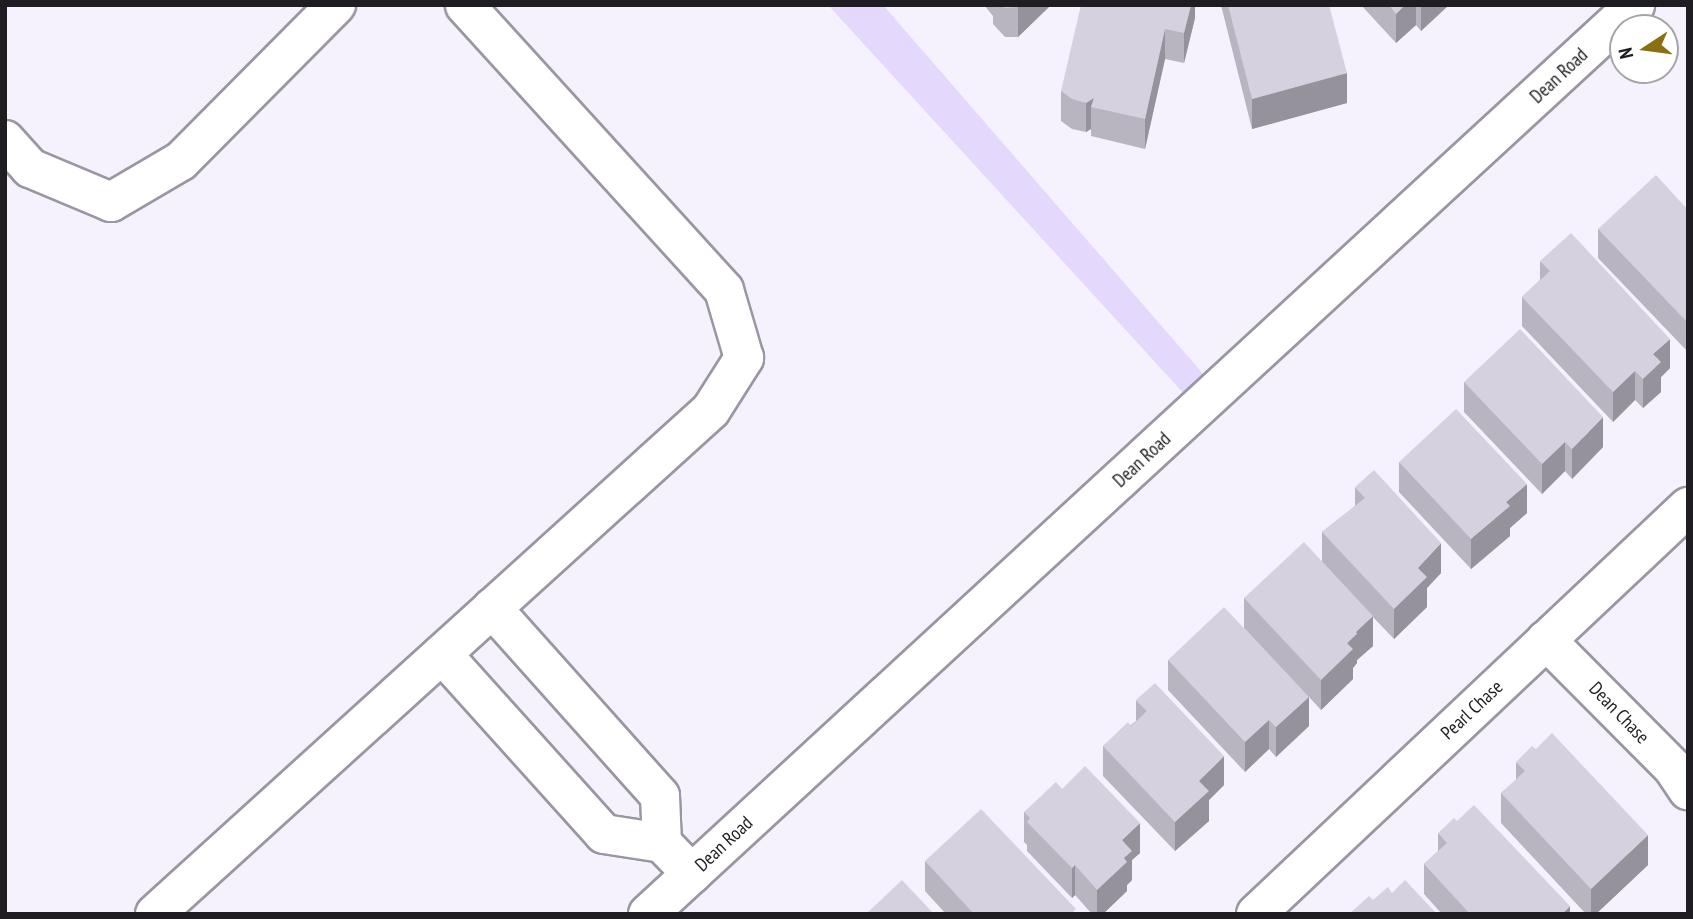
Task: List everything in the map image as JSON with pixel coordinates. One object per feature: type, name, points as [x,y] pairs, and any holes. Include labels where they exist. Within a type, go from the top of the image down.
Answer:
[{"type":"street","points":[[5,140],[30,168],[111,201],[181,161],[335,5]]},
{"type":"street","points":[[155,914],[711,410],[744,358],[724,290],[465,5]]},
{"type":"street","name":"Dean Road","points":[[648,914],[1635,5]]},
{"type":"street","name":"Pearl Chase","points":[[1256,914],[1688,507]]},
{"type":"street","points":[[492,608],[660,796],[662,843]]},
{"type":"street","name":"Dean Chase","points":[[1546,640],[1673,768],[1688,790]]},
{"type":"street","points":[[442,653],[604,834],[662,843],[692,874]]},
{"type":"shaded area","points":[[828,5],[883,5],[1218,391],[1198,409]]},
{"type":"building","points":[[1003,5],[1020,5],[1005,8]]},
{"type":"building","points":[[1081,5],[1191,5],[1184,33],[1165,29],[1145,119],[1091,107],[1094,98],[1086,103],[1072,99],[1061,91]]},
{"type":"building","points":[[1228,5],[1329,5],[1347,73],[1252,99]]},
{"type":"building","points":[[1389,5],[1405,5],[1396,14]]},
{"type":"building","points":[[1656,175],[1688,210],[1688,323],[1598,229]]},
{"type":"building","points":[[1571,233],[1670,339],[1653,354],[1661,362],[1643,379],[1635,371],[1613,392],[1522,297],[1550,271],[1540,261]]},
{"type":"building","points":[[1520,329],[1603,417],[1572,449],[1565,442],[1542,464],[1464,382]]},
{"type":"building","points":[[1456,409],[1527,484],[1506,502],[1510,506],[1471,539],[1399,462]]},
{"type":"building","points":[[1374,470],[1441,543],[1418,568],[1427,577],[1394,609],[1322,532],[1365,498],[1355,487]]},
{"type":"building","points":[[1304,542],[1373,616],[1347,643],[1353,649],[1321,680],[1244,598]]},
{"type":"building","points":[[1224,607],[1309,697],[1276,727],[1269,720],[1245,742],[1168,660]]},
{"type":"building","points":[[1155,683],[1224,756],[1199,781],[1209,791],[1175,822],[1103,746],[1128,722],[1131,726],[1147,711],[1136,700]]},
{"type":"building","points":[[1552,733],[1648,835],[1591,889],[1501,793],[1525,771],[1516,762],[1532,746],[1536,749]]},
{"type":"building","points":[[1085,766],[1140,823],[1122,840],[1132,851],[1124,858],[1127,862],[1097,890],[1075,865],[1072,868],[1027,822],[1030,818],[1024,812],[1056,782],[1062,789]]},
{"type":"building","points":[[1474,805],[1570,906],[1562,914],[1470,914],[1424,864],[1447,843],[1438,833],[1454,818],[1457,821]]},
{"type":"building","points":[[981,809],[1076,909],[1071,914],[974,914],[925,861]]},
{"type":"building","points":[[902,880],[934,914],[866,914]]},
{"type":"building","points":[[1405,880],[1437,914],[1349,914],[1369,896],[1373,900],[1388,887],[1392,893]]}]
